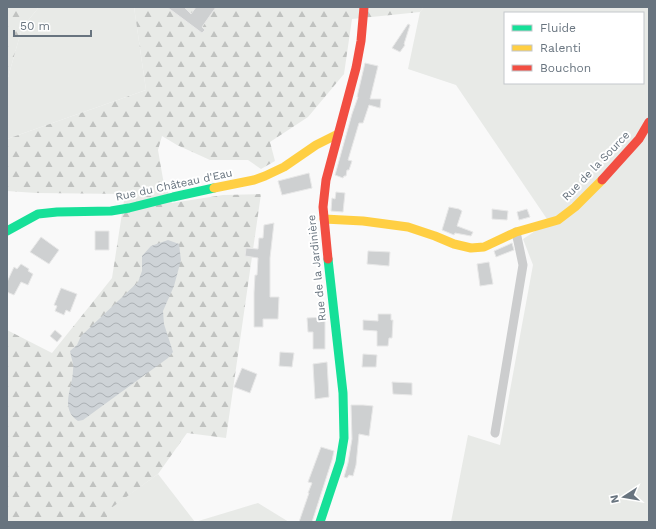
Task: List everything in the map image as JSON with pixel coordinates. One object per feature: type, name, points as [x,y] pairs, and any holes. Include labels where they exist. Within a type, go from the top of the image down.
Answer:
[{"type":"street","name":"Rue de la Jardinière","points":[[320,522],[340,462],[344,438],[343,394],[323,207],[326,180],[356,68],[361,41],[364,10]]},
{"type":"street","name":"Rue de la Source","points":[[324,219],[363,221],[408,227],[454,244],[471,248],[484,247],[516,232],[558,220],[576,207],[639,139],[649,122]]},
{"type":"street","name":"Rue du Château d'Eau","points":[[7,231],[38,214],[57,212],[111,211],[254,180],[284,167],[316,145],[338,134]]},
{"type":"street","points":[[495,433],[523,265],[516,232]]},
{"type":"green space","points":[[7,7],[39,7],[22,28],[7,81]]},
{"type":"green space","points":[[39,7],[134,7],[146,90],[7,139],[7,81],[22,28]]},
{"type":"green space","points":[[134,7],[424,7],[420,12],[352,19],[344,74],[308,117],[270,142],[275,161],[261,169],[248,160],[210,160],[177,145],[162,136],[158,150],[163,179],[172,203],[223,195],[261,194],[226,438],[187,433],[158,474],[107,511],[107,522],[7,522],[7,330],[52,353],[112,278],[125,194],[36,193],[7,191],[7,139],[146,90]]},
{"type":"green space","points":[[424,7],[649,7],[649,522],[451,522],[468,435],[500,445],[533,265],[523,239],[549,222],[456,85],[408,69],[420,12]]},
{"type":"green space","points":[[158,474],[195,522],[107,522],[106,511]]},
{"type":"green space","points":[[258,503],[289,522],[195,522]]},
{"type":"water","points":[[168,240],[179,244],[181,260],[174,286],[163,311],[164,324],[173,352],[168,358],[83,420],[78,421],[72,416],[68,404],[73,368],[70,351],[77,345],[81,336],[138,282],[142,271],[142,256],[151,246]]},
{"type":"building","points":[[167,7],[184,7],[191,14],[196,7],[216,7],[202,27],[205,30],[202,33]]},
{"type":"building","points":[[408,24],[410,25],[404,44],[405,45],[400,52],[392,48]]},
{"type":"building","points":[[365,63],[378,66],[370,99],[381,99],[380,108],[369,105],[363,123],[359,123],[348,160],[352,161],[349,170],[347,170],[346,176],[343,178],[335,175],[358,97]]},
{"type":"building","points":[[309,173],[312,188],[282,195],[278,181]]},
{"type":"building","points":[[336,192],[345,193],[343,212],[331,211],[332,198],[335,199]]},
{"type":"building","points":[[449,207],[462,211],[457,226],[473,232],[471,236],[455,233],[454,235],[442,230]]},
{"type":"building","points":[[492,209],[508,211],[507,220],[492,219]]},
{"type":"building","points":[[527,209],[530,217],[519,220],[517,212]]},
{"type":"building","points":[[316,215],[318,244],[314,245],[309,216]]},
{"type":"building","points":[[274,223],[270,258],[270,297],[279,297],[278,319],[263,319],[263,327],[254,327],[255,275],[257,275],[258,258],[245,256],[246,248],[258,249],[259,238],[263,238],[264,225]]},
{"type":"building","points":[[95,231],[109,231],[109,250],[95,250]]},
{"type":"building","points":[[41,237],[59,250],[49,264],[30,252]]},
{"type":"building","points":[[512,243],[514,250],[496,257],[494,251]]},
{"type":"building","points":[[368,251],[390,252],[389,266],[367,264]]},
{"type":"building","points":[[489,262],[493,284],[480,286],[477,264]]},
{"type":"building","points":[[21,264],[29,269],[28,271],[33,274],[28,285],[21,282],[14,295],[7,292],[7,282],[14,267],[17,269]]},
{"type":"building","points":[[61,288],[77,294],[70,312],[66,310],[64,315],[55,311],[57,306],[54,305]]},
{"type":"building","points":[[378,314],[391,314],[391,320],[393,320],[392,338],[389,338],[388,346],[377,346],[377,331],[363,330],[363,320],[378,321]]},
{"type":"building","points":[[325,317],[325,349],[313,349],[313,332],[308,332],[307,318]]},
{"type":"building","points":[[55,330],[62,336],[57,342],[50,336]]},
{"type":"building","points":[[280,352],[294,353],[292,367],[279,366]]},
{"type":"building","points":[[363,354],[377,355],[376,367],[362,367]]},
{"type":"building","points":[[327,362],[329,397],[315,399],[313,364]]},
{"type":"building","points":[[242,368],[257,374],[250,393],[234,387]]},
{"type":"building","points":[[392,382],[412,383],[412,395],[393,394]]},
{"type":"building","points":[[351,405],[373,406],[369,436],[359,434],[356,465],[353,476],[349,475],[347,478],[344,477],[352,439]]},
{"type":"building","points":[[321,447],[334,451],[332,460],[312,522],[299,522],[312,483],[308,482]]},
{"type":"traffic: fast","points":[[7,231],[38,214],[57,212],[111,211],[214,188]]},
{"type":"traffic: fast","points":[[320,522],[340,462],[344,438],[343,393],[328,259]]},
{"type":"traffic: slow","points":[[214,188],[254,180],[265,176],[284,167],[316,145],[338,134]]},
{"type":"traffic: slow","points":[[324,219],[363,221],[408,227],[454,244],[471,248],[484,247],[516,232],[558,220],[575,207],[602,180]]},
{"type":"traffic: jam","points":[[328,259],[323,207],[326,180],[356,68],[361,41],[364,7]]},
{"type":"traffic: jam","points":[[602,180],[639,139],[649,122]]}]
